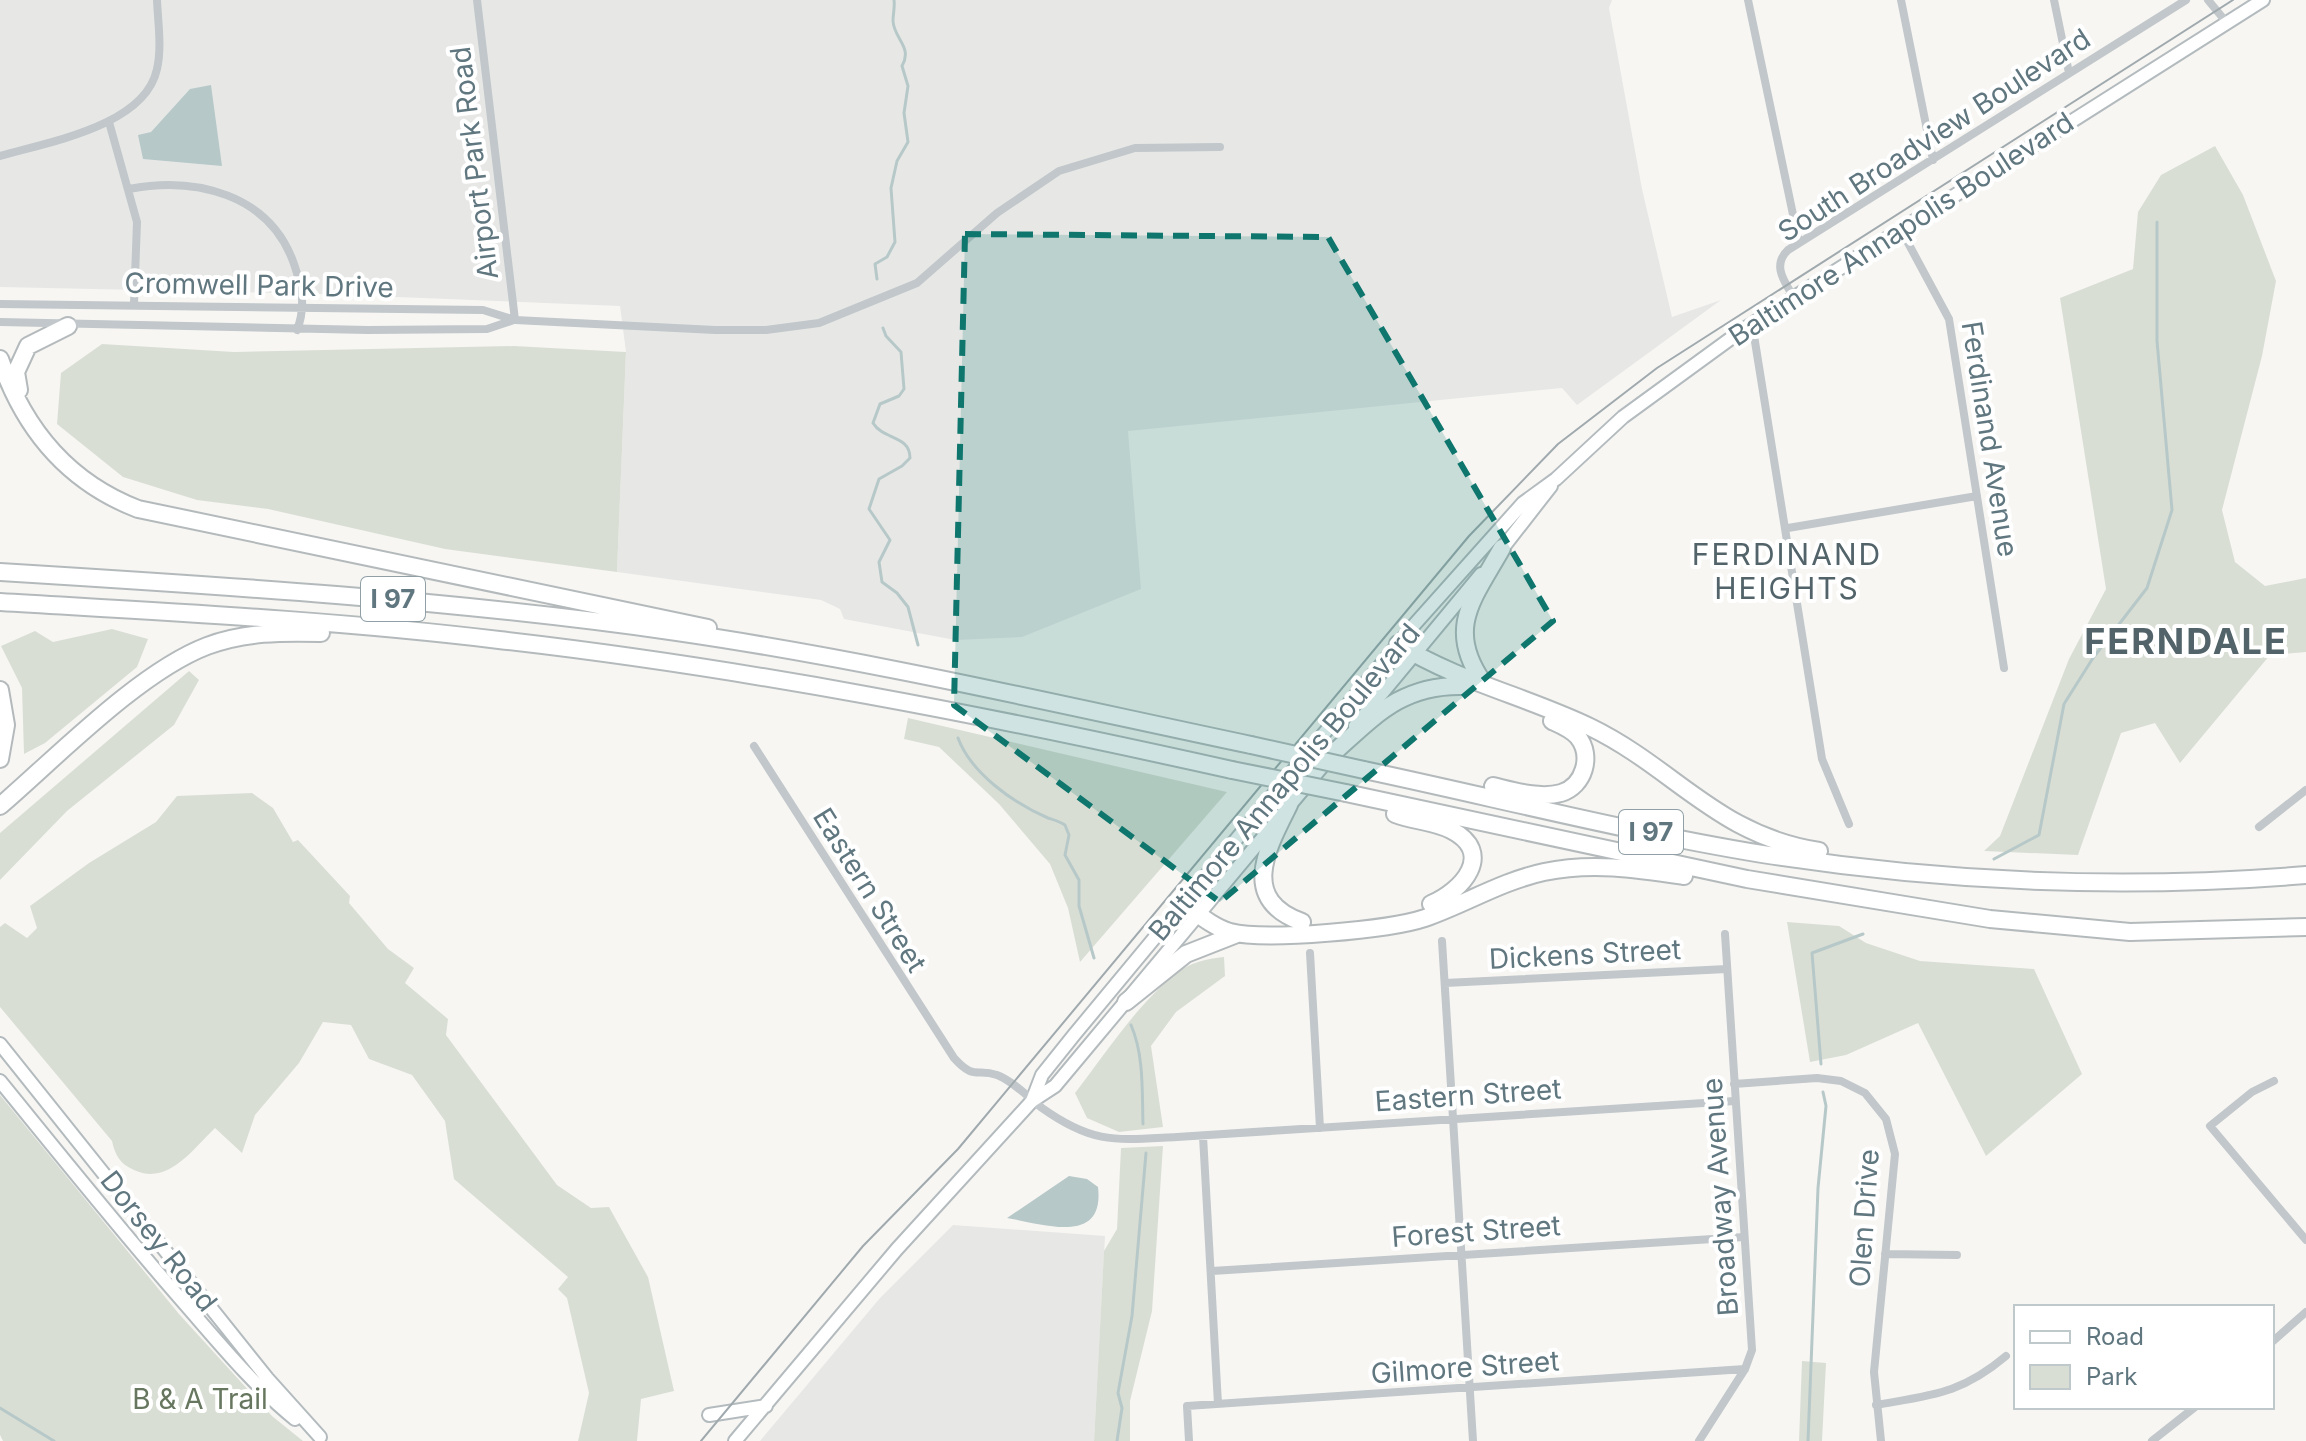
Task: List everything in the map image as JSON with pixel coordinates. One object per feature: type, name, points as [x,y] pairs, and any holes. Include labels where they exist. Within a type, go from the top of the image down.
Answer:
[{"type":"highway","points":[[31,426],[17,384],[18,362],[28,346],[37,339],[68,326]]},
{"type":"highway","points":[[0,359],[16,402],[31,426],[66,467],[111,499],[157,516],[601,608],[683,621],[783,649]]},
{"type":"highway","points":[[1484,683],[1467,656],[1463,626],[1473,598],[1502,548]]},
{"type":"highway","name":"I 97","points":[[0,572],[418,601],[595,621],[783,649],[1716,845],[1902,872],[2077,881],[2306,875]]},
{"type":"highway","name":"I 97","points":[[0,602],[327,623],[499,639],[818,686],[1781,885],[2059,928],[2163,932],[2306,927]]},
{"type":"highway","points":[[0,806],[144,682],[206,646],[277,632],[499,639]]},
{"type":"highway","points":[[1396,647],[1464,686],[1575,734],[1586,757],[1579,780],[1565,792],[1546,795],[1403,778]]},
{"type":"highway","points":[[1412,657],[1484,683],[1606,736],[1707,808],[1756,835],[1780,844],[1840,854],[1902,872]]},
{"type":"highway","points":[[1330,756],[1379,712],[1406,695],[1432,687],[1464,686]]},
{"type":"highway","points":[[0,690],[6,725],[0,759]]},
{"type":"highway","points":[[1201,910],[1241,923],[1380,918],[1410,912],[1454,893],[1469,874],[1468,848],[1452,830],[1400,816],[1346,793]]},
{"type":"highway","points":[[1289,805],[1265,854],[1262,877],[1276,905],[1302,922]]},
{"type":"highway","points":[[1187,900],[1217,927],[1239,933],[1394,927],[1426,918],[1512,881],[1587,867],[1638,868],[1682,876],[1781,885]]},
{"type":"highway","points":[[1126,1002],[1186,954],[1239,933]]},
{"type":"main road","name":"Baltimore Annapolis Boulevard","points":[[1032,1101],[1042,1075],[1396,647],[1506,521],[1623,417],[1752,323],[2263,0]]},
{"type":"main road","name":"Baltimore Annapolis Boulevard","points":[[735,1441],[897,1249],[1032,1101],[1055,1086],[1556,479]]},
{"type":"main road","name":"Dorsey Road","points":[[0,1044],[267,1378],[322,1439]]},
{"type":"main road","name":"Dorsey Road","points":[[0,1081],[119,1228],[214,1338],[277,1404],[322,1439]]},
{"type":"main road","points":[[709,1415],[766,1406]]},
{"type":"street","points":[[0,156],[109,122],[130,109],[153,84],[159,54],[157,0]]},
{"type":"street","name":"Airport Park Road","points":[[477,0],[515,320]]},
{"type":"street","points":[[1748,0],[1799,243]]},
{"type":"street","points":[[1901,0],[1933,160]]},
{"type":"street","points":[[2054,0],[2069,73]]},
{"type":"street","name":"South Broadview Boulevard","points":[[1793,296],[1780,266],[1783,255],[2186,0]]},
{"type":"street","points":[[2208,0],[2227,23]]},
{"type":"street","points":[[109,122],[137,222],[134,304]]},
{"type":"street","name":"Cromwell Park Drive","points":[[0,304],[483,310],[515,320],[766,330],[819,323],[917,283],[997,213],[1059,171],[1135,148],[1220,147]]},
{"type":"street","points":[[129,189],[182,185],[222,193],[250,204],[281,234],[296,270],[304,309],[297,330]]},
{"type":"street","name":"Ferdinand Avenue","points":[[1900,228],[1949,319],[2004,668]]},
{"type":"street","name":"Cromwell Park Drive","points":[[0,322],[297,330],[487,329],[515,320]]},
{"type":"street","points":[[1752,323],[1788,528],[1822,759],[1849,824]]},
{"type":"street","points":[[1788,528],[1977,496]]},
{"type":"street","name":"Eastern Street","points":[[754,746],[946,1048],[971,1073],[1000,1077],[1082,1133],[1102,1139],[1203,1136],[1454,1117],[1735,1101]]},
{"type":"street","points":[[2259,827],[2306,790]]},
{"type":"street","name":"Broadway Avenue","points":[[1699,1441],[1745,1369],[1752,1350],[1725,934]]},
{"type":"street","points":[[1442,941],[1473,1441]]},
{"type":"street","points":[[1310,953],[1320,1128]]},
{"type":"street","name":"Dickens Street","points":[[1445,983],[1727,969]]},
{"type":"street","name":"Olen Drive","points":[[1734,1084],[1832,1079],[1849,1083],[1873,1101],[1886,1119],[1895,1154],[1875,1358],[1881,1441]]},
{"type":"street","points":[[2274,1081],[2252,1092],[2210,1126],[2306,1240]]},
{"type":"street","points":[[1203,1136],[1218,1404]]},
{"type":"street","name":"Forest Street","points":[[1212,1271],[1744,1237]]},
{"type":"street","points":[[1885,1254],[1957,1255]]},
{"type":"street","points":[[2274,1340],[2306,1312]]},
{"type":"street","points":[[1876,1405],[1948,1392],[1979,1379],[2006,1356]]},
{"type":"street","name":"Gilmore Street","points":[[1189,1441],[1187,1406],[1745,1369]]},
{"type":"street","points":[[2154,1440],[2193,1409]]},
{"type":"highlighted area","points":[[965,234],[1328,237],[1553,621],[1220,902],[954,705]]},
{"type":"shaded area","points":[[0,0],[1612,0],[1609,8],[1642,189],[1672,317],[1721,300],[1577,405],[1562,388],[1128,431],[1141,589],[1022,637],[955,640],[844,619],[840,609],[821,600],[617,572],[626,352],[620,306],[321,294],[0,287]]},
{"type":"shaded area","points":[[211,85],[222,166],[143,159],[138,135],[151,132],[190,89]]},
{"type":"shaded area","points":[[1069,1176],[1087,1179],[1098,1187],[1098,1206],[1092,1218],[1069,1227],[1007,1218]]},
{"type":"shaded area","points":[[953,1225],[1105,1236],[1094,1441],[760,1441],[880,1298]]},
{"type":"green space","points":[[2215,146],[2243,195],[2276,281],[2262,356],[2222,510],[2235,562],[2265,586],[2306,578],[2306,652],[2270,655],[2180,763],[2155,723],[2121,733],[2078,855],[1984,851],[2000,836],[2069,659],[2106,589],[2060,298],[2133,269],[2138,212],[2161,175]]},
{"type":"green space","points":[[102,344],[234,352],[514,346],[626,352],[617,572],[445,549],[268,509],[197,500],[123,477],[57,424],[61,373]]},
{"type":"green space","points":[[112,629],[148,639],[137,667],[45,743],[24,754],[22,688],[1,646],[35,631],[53,642]]},
{"type":"green space","points":[[189,671],[199,680],[174,725],[67,811],[0,880],[0,833]]},
{"type":"green space","points":[[908,718],[1227,792],[1080,962],[1068,908],[1050,864],[999,804],[939,747],[904,739]]},
{"type":"green space","points":[[252,793],[273,808],[293,842],[298,840],[350,896],[349,903],[388,949],[414,968],[405,983],[448,1019],[446,1035],[557,1185],[591,1208],[609,1207],[648,1277],[674,1391],[641,1399],[637,1441],[578,1441],[589,1393],[567,1298],[558,1289],[568,1277],[454,1179],[445,1121],[412,1075],[369,1059],[351,1025],[323,1022],[299,1063],[255,1115],[242,1153],[215,1128],[179,1163],[158,1173],[146,1174],[122,1162],[112,1141],[0,1007],[0,927],[5,923],[27,938],[37,928],[30,906],[89,863],[156,822],[177,796]]},
{"type":"green space","points":[[1787,922],[1839,926],[1866,943],[1920,961],[2034,969],[2082,1074],[1986,1156],[1918,1023],[1846,1055],[1810,1062]]},
{"type":"green space","points":[[1224,957],[1225,976],[1176,1012],[1151,1046],[1163,1127],[1119,1132],[1087,1118],[1075,1093],[1135,1014],[1182,969]]},
{"type":"green space","name":"B & A Trail","points":[[0,1095],[179,1314],[272,1416],[303,1441],[3,1441],[0,1435]]},
{"type":"green space","points":[[1163,1146],[1152,1311],[1130,1401],[1130,1441],[1094,1441],[1104,1251],[1117,1229],[1121,1148]]},
{"type":"green space","points":[[1802,1361],[1826,1363],[1822,1441],[1799,1441]]},
{"type":"waterway","points":[[877,279],[875,264],[887,257],[895,242],[891,188],[897,161],[908,142],[904,113],[908,86],[902,66],[905,53],[894,27],[894,0]]},
{"type":"waterway","points":[[1994,859],[2039,835],[2064,704],[2093,658],[2147,588],[2172,510],[2157,341],[2157,222]]},
{"type":"waterway","points":[[883,328],[901,352],[904,389],[899,396],[880,404],[873,423],[906,445],[910,458],[879,479],[869,509],[890,540],[879,562],[882,582],[897,593],[908,607],[918,645]]},
{"type":"waterway","points":[[958,738],[973,763],[995,786],[1035,812],[1065,825],[1069,835],[1065,855],[1079,880],[1079,906],[1094,958]]},
{"type":"waterway","points":[[1821,1064],[1812,953],[1863,934]]},
{"type":"waterway","points":[[1131,1025],[1140,1061],[1143,1124]]},
{"type":"waterway","points":[[1808,1441],[1818,1188],[1826,1106],[1823,1092]]},
{"type":"waterway","points":[[1117,1441],[1122,1408],[1118,1393],[1132,1316],[1146,1153]]},
{"type":"waterway","points":[[0,1408],[54,1441]]},
{"type":"tram line","points":[[701,1441],[863,1246],[958,1149],[1469,536],[1558,444],[1657,368],[2233,0]]},
{"type":"district","name":"FERDINAND HEIGHTS","points":[[1787,572]]},
{"type":"district","name":"FERNDALE","points":[[2186,641]]}]
